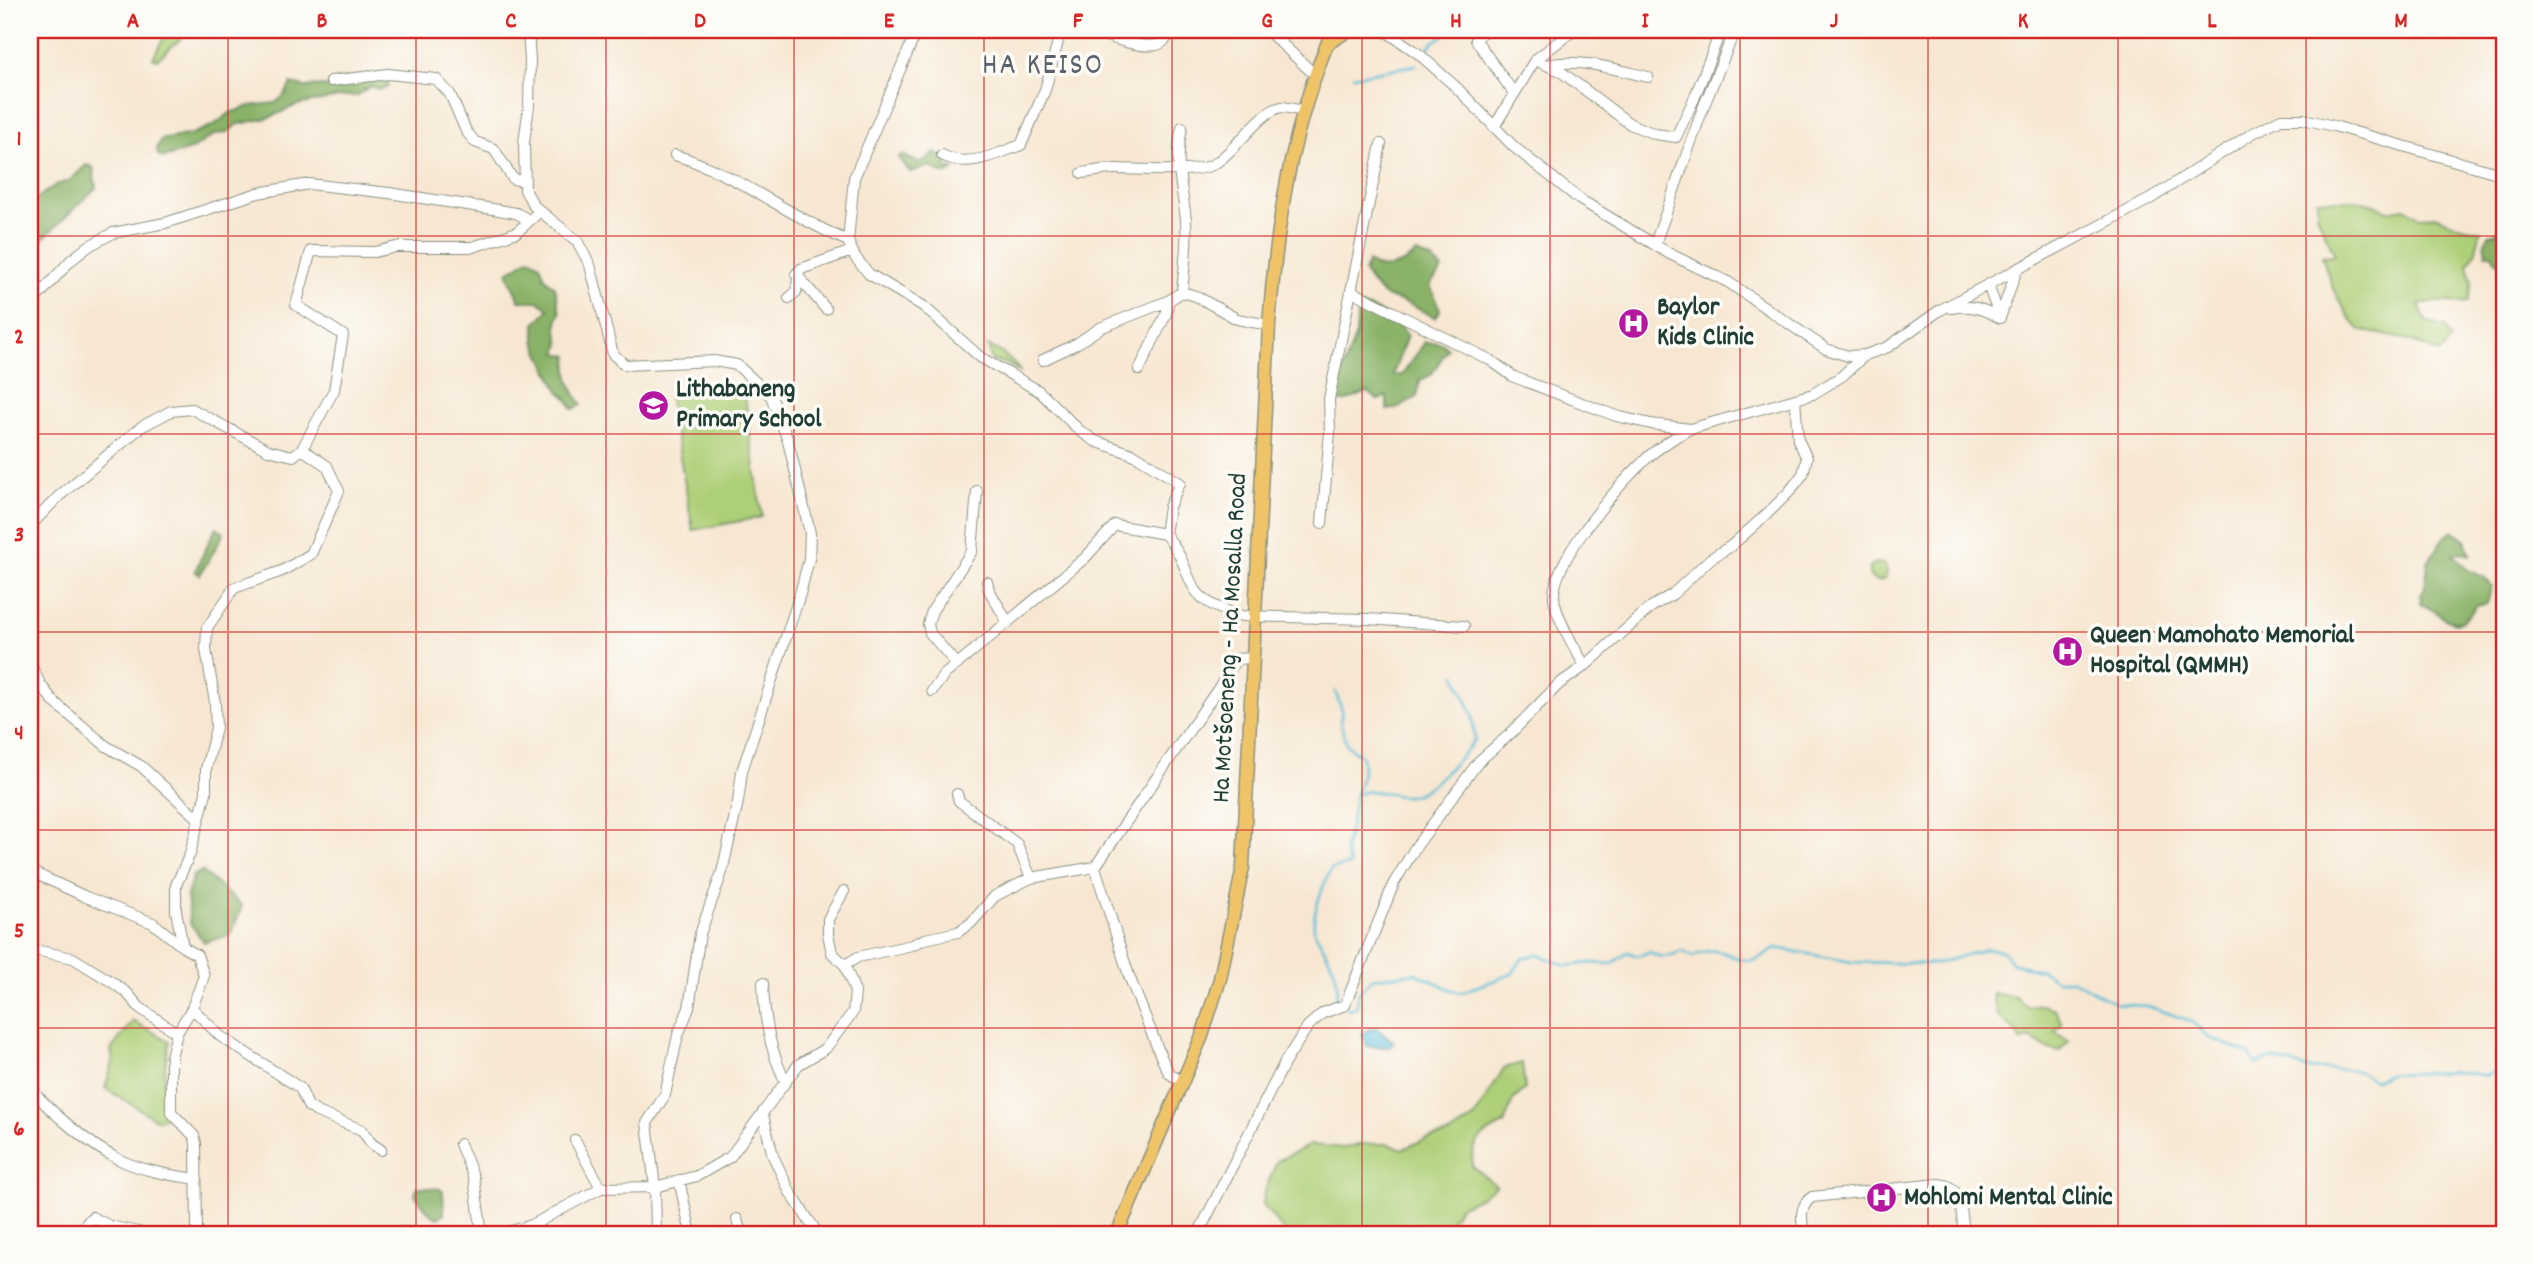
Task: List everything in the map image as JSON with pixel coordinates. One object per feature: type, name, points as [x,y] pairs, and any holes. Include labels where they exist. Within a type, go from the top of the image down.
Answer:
[{"type":"main road","name":"Ha Motšoeneng - Ha Mosalla Road","points":[[1117,1234],[1202,1036],[1220,979],[1243,867],[1275,244],[1303,111],[1314,74],[1333,30]]},
{"type":"main road","points":[[1327,44],[1349,30]]},
{"type":"street","points":[[528,30],[529,106],[524,142],[526,190],[534,206],[577,241],[590,265],[612,354],[625,365],[714,361],[737,365],[771,396],[788,441],[810,533],[809,559],[800,593],[742,771],[738,802],[716,894],[700,934],[689,1008],[678,1035],[665,1095],[648,1124],[655,1187],[656,1234]]},
{"type":"street","points":[[850,246],[854,178],[917,30]]},
{"type":"street","points":[[942,155],[954,162],[967,161],[1021,145],[1045,90],[1061,30]]},
{"type":"street","points":[[1095,30],[1127,42],[1157,45],[1167,39],[1171,30]]},
{"type":"street","points":[[1267,30],[1314,74]]},
{"type":"street","points":[[1384,30],[1419,54],[1514,147],[1579,199],[1655,244],[1728,282],[1826,349],[1848,356],[1865,355],[1888,347],[1940,310],[2150,199],[2253,133],[2281,119],[2303,119],[2334,126],[2504,175]]},
{"type":"street","points":[[1484,30],[1476,40],[1513,92]]},
{"type":"street","points":[[1494,127],[1513,92],[1535,61],[1574,30]]},
{"type":"street","points":[[1535,61],[1560,71],[1630,124],[1655,134],[1676,137],[1721,30]]},
{"type":"street","points":[[1655,244],[1703,108],[1735,30]]},
{"type":"street","points":[[1546,65],[1563,61],[1580,62],[1648,77]]},
{"type":"street","points":[[331,81],[388,74],[436,79],[450,94],[466,131],[475,142],[494,149],[513,179],[525,181]]},
{"type":"street","points":[[1082,173],[1112,169],[1209,167],[1232,152],[1269,112],[1281,107],[1303,111]]},
{"type":"street","points":[[1182,127],[1177,147],[1177,169],[1186,223],[1182,292]]},
{"type":"street","points":[[1322,523],[1331,432],[1329,399],[1381,144]]},
{"type":"street","points":[[675,155],[700,162],[735,179],[850,246],[869,274],[923,306],[980,357],[1039,391],[1087,436],[1135,455],[1180,483],[1169,508],[1165,534]]},
{"type":"street","points":[[30,305],[70,261],[89,246],[113,233],[164,223],[258,193],[309,184],[505,211],[529,220]]},
{"type":"street","points":[[30,526],[58,496],[141,427],[171,411],[192,409],[268,450],[293,456],[302,449],[334,390],[343,335],[296,305],[311,251],[375,253],[396,247],[473,247],[517,232],[540,211]]},
{"type":"street","points":[[789,298],[796,292],[796,274],[801,269],[850,246]]},
{"type":"street","points":[[2000,318],[2017,269]]},
{"type":"street","points":[[798,279],[825,309]]},
{"type":"street","points":[[1988,285],[2000,318]]},
{"type":"street","points":[[1351,291],[1490,360],[1514,377],[1616,416],[1690,429]]},
{"type":"street","points":[[1043,360],[1076,344],[1100,328],[1168,301],[1182,292],[1196,296],[1237,319],[1269,325]]},
{"type":"street","points":[[1139,370],[1167,312],[1168,301]]},
{"type":"street","points":[[1940,310],[1966,305],[1978,307],[2000,318]]},
{"type":"street","points":[[1585,666],[1558,612],[1554,598],[1556,580],[1581,536],[1625,481],[1646,458],[1690,429],[1813,394],[1842,376],[1865,355]]},
{"type":"street","points":[[1198,1234],[1285,1062],[1308,1027],[1324,1013],[1345,1005],[1394,883],[1415,848],[1479,761],[1559,684],[1585,666],[1651,607],[1673,594],[1710,559],[1731,546],[1789,492],[1803,474],[1807,458],[1798,440],[1795,399]]},
{"type":"street","points":[[183,947],[176,911],[176,885],[190,855],[206,793],[206,769],[216,728],[215,702],[206,649],[207,628],[234,588],[282,571],[311,554],[339,491],[327,466],[302,449]]},
{"type":"street","points":[[957,665],[930,633],[928,624],[932,611],[972,551],[977,491]]},
{"type":"street","points":[[932,691],[944,675],[1086,558],[1115,525],[1165,534],[1178,549],[1189,582],[1198,596],[1212,607],[1226,612],[1242,616],[1368,619],[1464,626]]},
{"type":"street","points":[[987,582],[1008,623]]},
{"type":"street","points":[[845,965],[858,957],[958,932],[971,923],[995,895],[1031,878],[1095,867],[1229,673],[1235,659],[1253,658]]},
{"type":"street","points":[[30,663],[40,684],[54,702],[106,746],[141,766],[198,818]]},
{"type":"street","points":[[957,794],[959,800],[1017,844],[1031,878]]},
{"type":"street","points":[[1095,867],[1129,976],[1162,1059],[1169,1073],[1182,1082]]},
{"type":"street","points":[[30,871],[86,898],[153,923],[183,947],[197,954],[204,976],[192,1008],[177,1033],[170,1070],[171,1112],[194,1136],[196,1143],[197,1234]]},
{"type":"street","points":[[501,1234],[532,1225],[601,1188],[655,1187],[697,1176],[730,1157],[798,1065],[826,1048],[853,1012],[855,992],[845,965],[832,953],[828,934],[828,919],[844,891]]},
{"type":"street","points":[[30,949],[73,958],[120,987],[140,1007],[177,1033]]},
{"type":"street","points":[[763,983],[773,1052],[786,1082]]},
{"type":"street","points":[[192,1008],[220,1036],[300,1088],[308,1106],[362,1130],[371,1143],[381,1150]]},
{"type":"street","points":[[30,1088],[94,1144],[119,1160],[197,1179]]},
{"type":"street","points":[[763,1115],[772,1156],[790,1192],[818,1234]]},
{"type":"street","points":[[575,1140],[601,1188]]},
{"type":"street","points":[[460,1144],[474,1178],[482,1234]]},
{"type":"street","points":[[679,1180],[691,1234]]},
{"type":"street","points":[[1804,1234],[1801,1213],[1803,1206],[1811,1198],[1938,1184],[1951,1187],[1958,1195],[1964,1234]]},
{"type":"street","points":[[77,1234],[92,1217],[110,1226],[146,1234]]},
{"type":"street","points":[[737,1219],[741,1234]]},
{"type":"street","points":[[532,1225],[546,1234]]},
{"type":"street","points":[[353,1234],[405,1231],[427,1234]]},
{"type":"street","points":[[253,1234],[281,1234]]},
{"type":"green space","points":[[173,30],[191,30],[157,59],[153,58],[163,39]]},
{"type":"green space","points":[[379,74],[388,81],[388,87],[379,90],[371,86],[357,96],[297,105],[268,118],[239,124],[190,150],[164,158],[158,155],[157,148],[161,140],[192,134],[214,125],[230,113],[250,106],[275,103],[284,96],[291,84],[304,87],[328,86],[336,80]]},
{"type":"green space","points":[[935,152],[948,161],[946,167],[954,169],[942,173],[930,166],[910,172],[898,158],[902,155],[921,162]]},
{"type":"green space","points":[[86,165],[93,167],[96,188],[30,251],[30,203],[56,185],[69,181]]},
{"type":"green space","points":[[2317,199],[2361,201],[2386,211],[2405,208],[2419,217],[2436,216],[2459,226],[2481,231],[2475,253],[2468,264],[2472,282],[2468,302],[2419,304],[2426,322],[2445,327],[2451,339],[2440,353],[2410,340],[2360,330],[2350,319],[2333,289],[2322,256],[2335,255],[2317,215]]},
{"type":"green space","points":[[2504,224],[2504,261],[2498,263],[2491,254],[2486,254],[2485,246],[2489,234],[2497,232]]},
{"type":"green space","points":[[1417,253],[1431,259],[1442,269],[1430,285],[1440,310],[1436,318],[1407,303],[1385,296],[1364,272],[1368,262],[1374,266],[1393,267]]},
{"type":"green space","points":[[530,258],[540,264],[545,278],[555,287],[560,313],[556,326],[560,344],[557,353],[569,356],[570,381],[582,405],[573,409],[559,391],[535,341],[535,324],[549,309],[538,301],[519,301],[509,276],[508,272]]},
{"type":"green space","points":[[1358,306],[1386,315],[1407,335],[1393,375],[1402,375],[1425,342],[1441,343],[1448,348],[1431,375],[1420,380],[1417,397],[1398,408],[1387,410],[1387,396],[1378,400],[1367,392],[1347,401],[1335,402],[1336,388],[1356,334]]},
{"type":"green space","points":[[988,346],[1006,357],[1021,373],[1006,363],[992,361]]},
{"type":"green space","points":[[743,384],[762,517],[693,530],[669,395]]},
{"type":"green space","points":[[216,527],[224,533],[200,575],[195,571]]},
{"type":"green space","points":[[2453,530],[2465,540],[2470,555],[2462,552],[2453,554],[2468,570],[2484,577],[2492,586],[2487,604],[2476,606],[2468,616],[2455,623],[2420,604],[2428,562],[2441,541]]},
{"type":"green space","points":[[1878,563],[1884,566],[1887,572],[1884,578],[1878,581],[1872,578],[1869,572],[1872,566]]},
{"type":"green space","points":[[202,871],[242,906],[231,935],[204,942],[190,923],[187,895],[193,876]]},
{"type":"green space","points":[[1992,993],[2015,997],[2028,1007],[2042,1005],[2055,1009],[2062,1024],[2055,1032],[2069,1041],[2059,1051],[2048,1049],[2030,1038],[2021,1042],[2015,1031],[1997,1015]]},
{"type":"green space","points":[[133,1021],[169,1041],[163,1089],[169,1116],[157,1120],[105,1088],[113,1062],[111,1050]]},
{"type":"green space","points":[[1522,1063],[1525,1089],[1513,1100],[1504,1124],[1480,1139],[1472,1157],[1472,1166],[1496,1186],[1459,1207],[1450,1222],[1455,1234],[1286,1234],[1263,1205],[1264,1193],[1277,1161],[1310,1145],[1344,1148],[1365,1144],[1389,1144],[1403,1149],[1426,1139],[1450,1134],[1475,1117],[1504,1068]]},
{"type":"green space","points":[[417,1187],[440,1189],[443,1192],[444,1214],[438,1218],[431,1215],[415,1195]]},
{"type":"water","points":[[1375,1027],[1394,1042],[1391,1047],[1367,1046],[1362,1033]]},
{"type":"waterway","points":[[1428,48],[1452,30],[1461,30]]},
{"type":"waterway","points":[[1353,76],[1416,65]]},
{"type":"waterway","points":[[1340,1003],[1336,1000],[1335,970],[1314,930],[1315,914],[1322,890],[1331,869],[1350,865],[1346,845],[1356,795],[1369,791],[1402,796],[1417,794],[1445,773],[1475,739],[1472,714],[1456,675]]},
{"type":"waterway","points":[[1335,691],[1342,710],[1340,722],[1347,745],[1362,757],[1363,773],[1356,795]]},
{"type":"waterway","points":[[1346,1006],[1349,1009],[1357,1007],[1358,994],[1372,978],[1415,973],[1459,993],[1512,974],[1522,959],[1537,954],[1567,966],[1612,964],[1628,952],[1637,956],[1650,952],[1662,957],[1682,951],[1693,957],[1712,951],[1749,960],[1759,958],[1776,948],[1852,962],[1936,964],[1986,949],[2003,951],[2013,964],[2041,970],[2057,980],[2073,980],[2117,1004],[2147,1006],[2191,1021],[2208,1037],[2250,1054],[2256,1064],[2273,1059],[2309,1069],[2355,1070],[2375,1080],[2388,1074],[2465,1072],[2486,1076],[2504,1068]]},
{"type":"place","name":"Baylor Kids Clinic","points":[[1634,323]]},
{"type":"place","name":"Lithabaneng Primary School","points":[[653,405]]},
{"type":"place","name":"Queen Mamohato Memorial Hospital (QMMH)","points":[[2067,651]]},
{"type":"place","name":"Mohlomi Mental Clinic","points":[[1881,1198]]},
{"type":"district","name":"HA KEISO","points":[[1043,67]]}]
